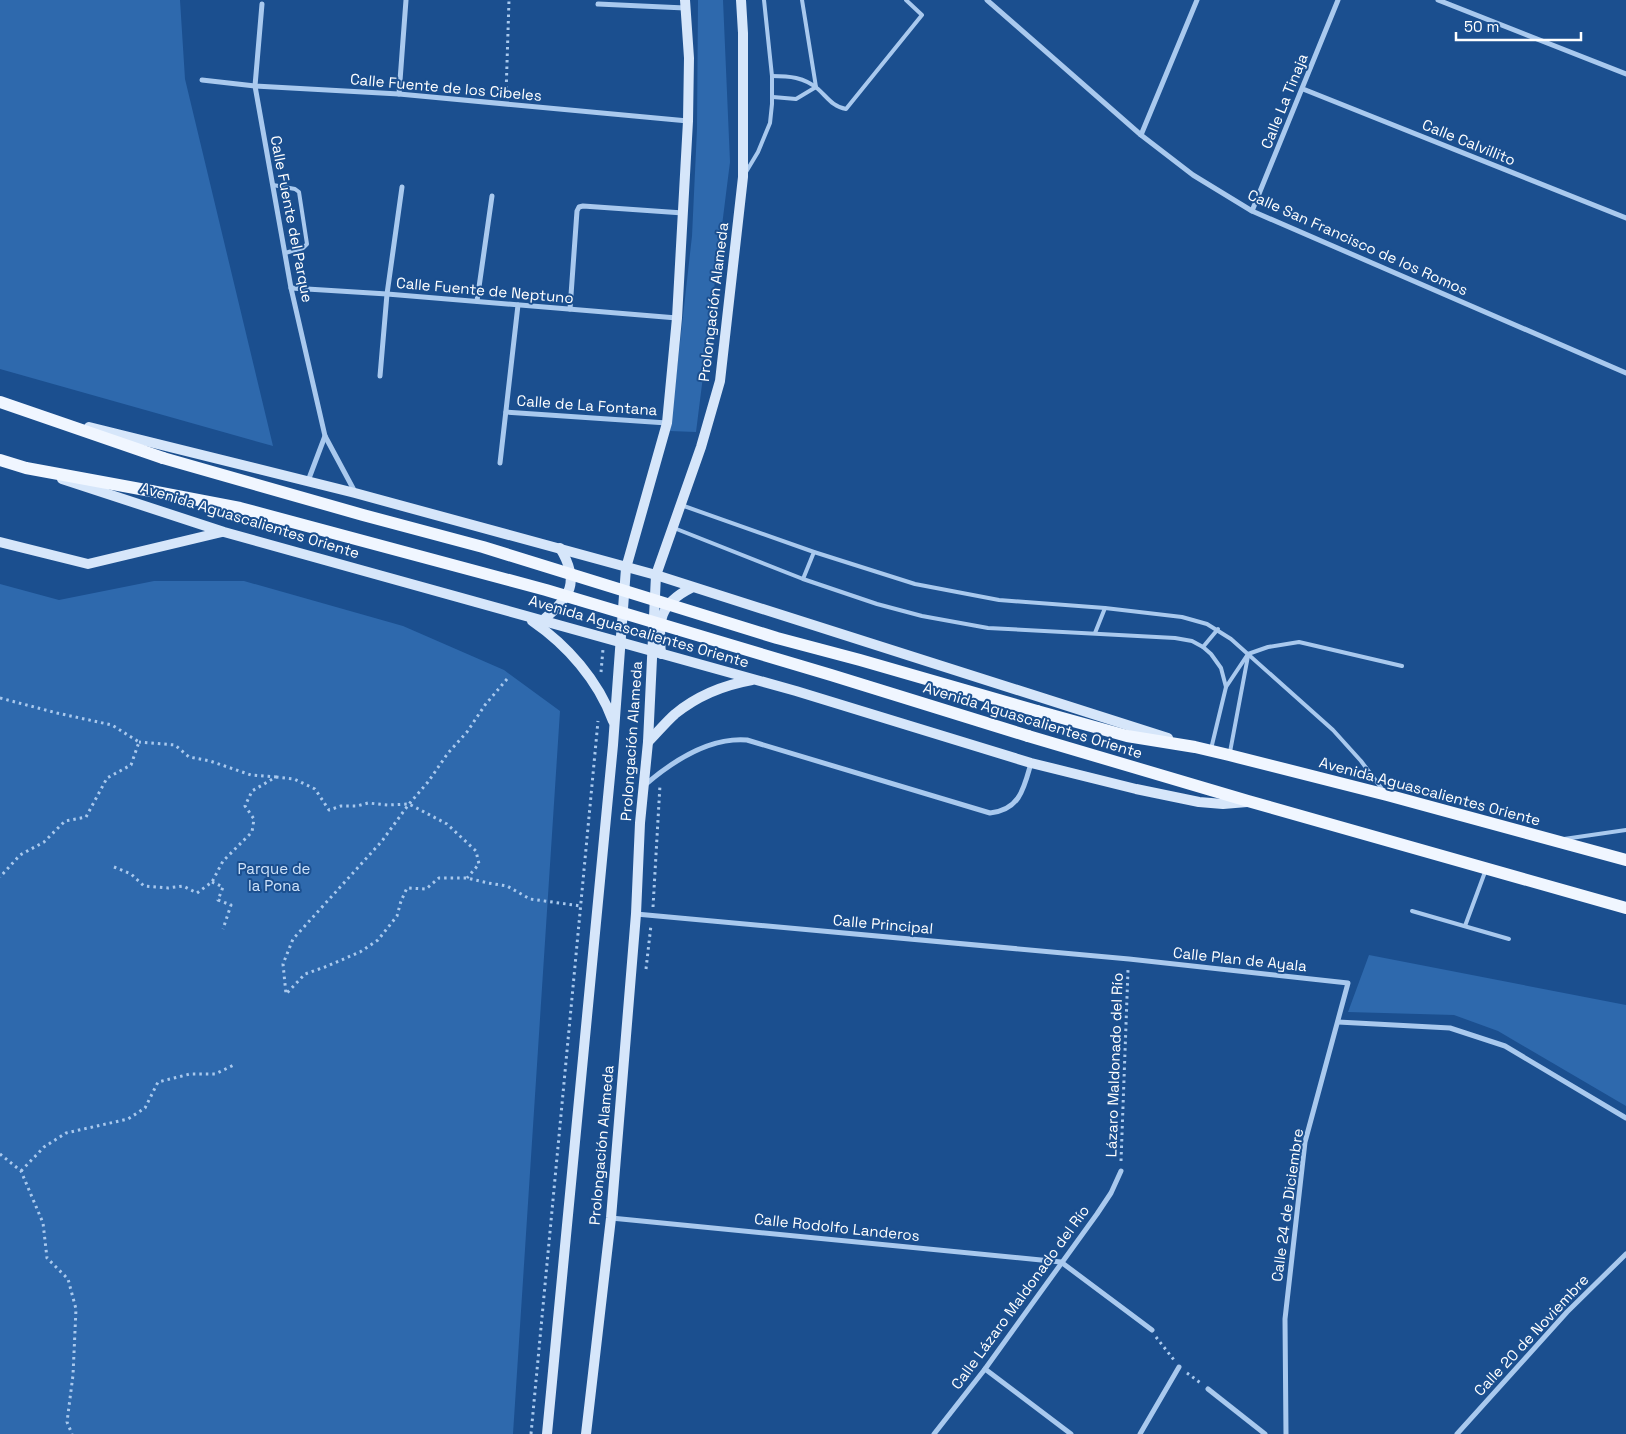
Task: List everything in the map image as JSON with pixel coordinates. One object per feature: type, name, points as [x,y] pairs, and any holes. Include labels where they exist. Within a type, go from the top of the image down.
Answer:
[{"type":"main road","name":"Prolongación Alameda","points":[[586,1434],[611,1218],[636,914],[644,786],[656,653],[656,575],[701,447],[720,381],[743,176],[743,33],[741,0]]},
{"type":"main road","name":"Prolongación Alameda","points":[[547,1434],[614,723],[626,568],[667,423],[677,318],[688,121],[689,58],[685,4]]},
{"type":"main road","name":"Avenida Aguascalientes Oriente","points":[[0,402],[163,458],[363,516],[483,547],[777,638],[870,662],[1127,736],[1195,747]]},
{"type":"main road","name":"Avenida Aguascalientes Oriente","points":[[47,417],[355,492],[560,548],[656,575],[691,588],[1195,747],[1386,795],[1626,860]]},
{"type":"main road","name":"Avenida Aguascalientes Oriente","points":[[0,460],[224,532],[796,691],[1031,763],[1136,789],[1199,802],[1223,804],[1248,801]]},
{"type":"main road","name":"Avenida Aguascalientes Oriente","points":[[26,468],[240,508],[546,590],[1248,801],[1626,908]]},
{"type":"main road","points":[[0,542],[88,564],[224,532]]},
{"type":"main road","points":[[542,621],[553,611],[572,586],[569,562],[560,548]]},
{"type":"main road","points":[[656,653],[661,616],[673,598],[691,588]]},
{"type":"main road","points":[[525,616],[549,633],[584,670],[600,693],[614,723]]},
{"type":"main road","points":[[648,742],[675,714],[699,698],[726,686],[754,680]]},
{"type":"street","points":[[399,94],[406,0]]},
{"type":"street","name":"Calle San Francisco de los Romos","points":[[987,0],[1142,135],[1193,175],[1252,211],[1626,374]]},
{"type":"street","points":[[1142,135],[1197,0]]},
{"type":"street","name":"Calle La Tinaja","points":[[1252,211],[1338,0]]},
{"type":"street","points":[[1438,0],[1626,74]]},
{"type":"street","name":"Calle Fuente del Parque","points":[[262,4],[255,86],[291,288],[325,436],[355,492]]},
{"type":"street","points":[[598,4],[685,4]]},
{"type":"street","name":"Calle Fuente de los Cibeles","points":[[202,80],[255,86],[399,94],[506,103],[688,121]]},
{"type":"street","name":"Calle Calvillito","points":[[1303,89],[1626,218]]},
{"type":"street","points":[[380,376],[386,294],[402,187]]},
{"type":"street","points":[[477,301],[492,196]]},
{"type":"street","points":[[570,309],[576,211],[579,207],[683,213]]},
{"type":"street","name":"Calle Fuente de Neptuno","points":[[291,288],[677,318]]},
{"type":"street","points":[[500,463],[518,305]]},
{"type":"street","name":"Calle de La Fontana","points":[[506,412],[667,423]]},
{"type":"street","points":[[308,480],[325,436]]},
{"type":"street","points":[[644,786],[653,777],[690,754],[712,744],[725,740],[747,740],[990,813],[1006,809],[1018,799],[1025,785],[1031,763]]},
{"type":"street","name":"Calle Principal","points":[[636,914],[1129,959]]},
{"type":"street","name":"Calle Plan de Ayala","points":[[1129,959],[1348,983]]},
{"type":"street","name":"Calle 24 de Diciembre","points":[[1286,1434],[1285,1319],[1306,1142],[1348,983]]},
{"type":"street","points":[[1338,1022],[1450,1028],[1505,1046],[1626,1118]]},
{"type":"street","name":"Calle Lázaro Maldonado del Río","points":[[934,1434],[985,1369],[1111,1194],[1121,1171]]},
{"type":"street","name":"Calle Rodolfo Landeros","points":[[611,1218],[1061,1262]]},
{"type":"street","name":"Calle 20 de Noviembre","points":[[1456,1434],[1567,1312],[1626,1254]]},
{"type":"street","points":[[1061,1262],[1152,1330]]},
{"type":"street","points":[[1140,1434],[1179,1367]]},
{"type":"street","points":[[985,1369],[1071,1434]]},
{"type":"street","points":[[1208,1389],[1265,1434]]},
{"type":"lane","points":[[743,176],[758,152],[770,123],[773,97],[772,76],[764,0]]},
{"type":"lane","points":[[802,0],[816,87]]},
{"type":"lane","points":[[772,76],[795,76],[816,87],[837,107],[846,109],[922,15],[906,0]]},
{"type":"lane","points":[[773,97],[796,99],[816,87]]},
{"type":"lane","points":[[273,185],[295,189],[299,192],[307,244],[303,248],[285,253]]},
{"type":"lane","points":[[680,505],[898,580],[952,592],[999,600],[1105,608],[1195,619],[1218,629],[1333,730],[1361,761],[1386,795]]},
{"type":"lane","points":[[672,528],[803,578],[877,604],[922,616],[988,628],[1175,638],[1192,641],[1211,654],[1221,668],[1226,687]]},
{"type":"lane","points":[[803,578],[814,552]]},
{"type":"lane","points":[[1095,634],[1105,608]]},
{"type":"lane","points":[[1203,647],[1218,629]]},
{"type":"lane","points":[[1210,751],[1226,687],[1248,654],[1268,647],[1299,642],[1402,666]]},
{"type":"lane","points":[[1230,755],[1248,654]]},
{"type":"lane","points":[[1551,840],[1626,830]]},
{"type":"lane","points":[[1465,926],[1486,869]]},
{"type":"lane","points":[[1412,911],[1509,939]]},
{"type":"path","points":[[506,103],[509,0]]},
{"type":"path","points":[[531,1434],[581,906],[604,638]]},
{"type":"path","points":[[507,679],[485,705],[467,732],[448,753],[382,841],[294,939],[283,964],[286,994],[305,974],[351,956],[378,940],[397,916],[407,888],[426,889],[439,878],[467,878],[506,886],[530,899],[581,906]]},
{"type":"path","points":[[0,698],[112,725],[139,742],[175,745],[189,757],[210,761],[250,775],[294,779],[315,790],[329,810],[341,806],[357,806],[368,803],[388,805],[409,804],[448,824],[476,852],[479,864],[467,878]]},
{"type":"path","points":[[0,877],[20,855],[44,842],[65,821],[86,817],[107,778],[131,765],[139,742]]},
{"type":"path","points":[[114,867],[131,874],[144,886],[168,888],[183,886],[197,893],[212,882],[223,861],[252,832],[254,819],[245,806],[252,791],[276,777]]},
{"type":"path","points":[[212,882],[223,887],[218,900],[230,905],[223,929]]},
{"type":"path","name":"Lázaro Maldonado del Río","points":[[1121,1171],[1129,959]]},
{"type":"path","points":[[21,1171],[44,1147],[66,1133],[128,1119],[145,1108],[158,1082],[190,1074],[215,1074],[236,1064]]},
{"type":"path","points":[[0,1154],[21,1171],[43,1223],[47,1258],[68,1279],[76,1309],[73,1375],[67,1422],[72,1434]]},
{"type":"green space","points":[[0,0],[180,0],[185,79],[273,446],[0,369]]},
{"type":"green space","points":[[698,0],[723,0],[730,162],[696,432],[670,431],[692,236],[697,129]]},
{"type":"green space","name":"Parque de la Pona","points":[[154,581],[244,581],[403,626],[504,670],[560,711],[513,1434],[0,1434],[0,584],[59,600]]},
{"type":"green space","points":[[1369,955],[1626,1005],[1626,1106],[1498,1031],[1454,1015],[1348,1012]]}]
